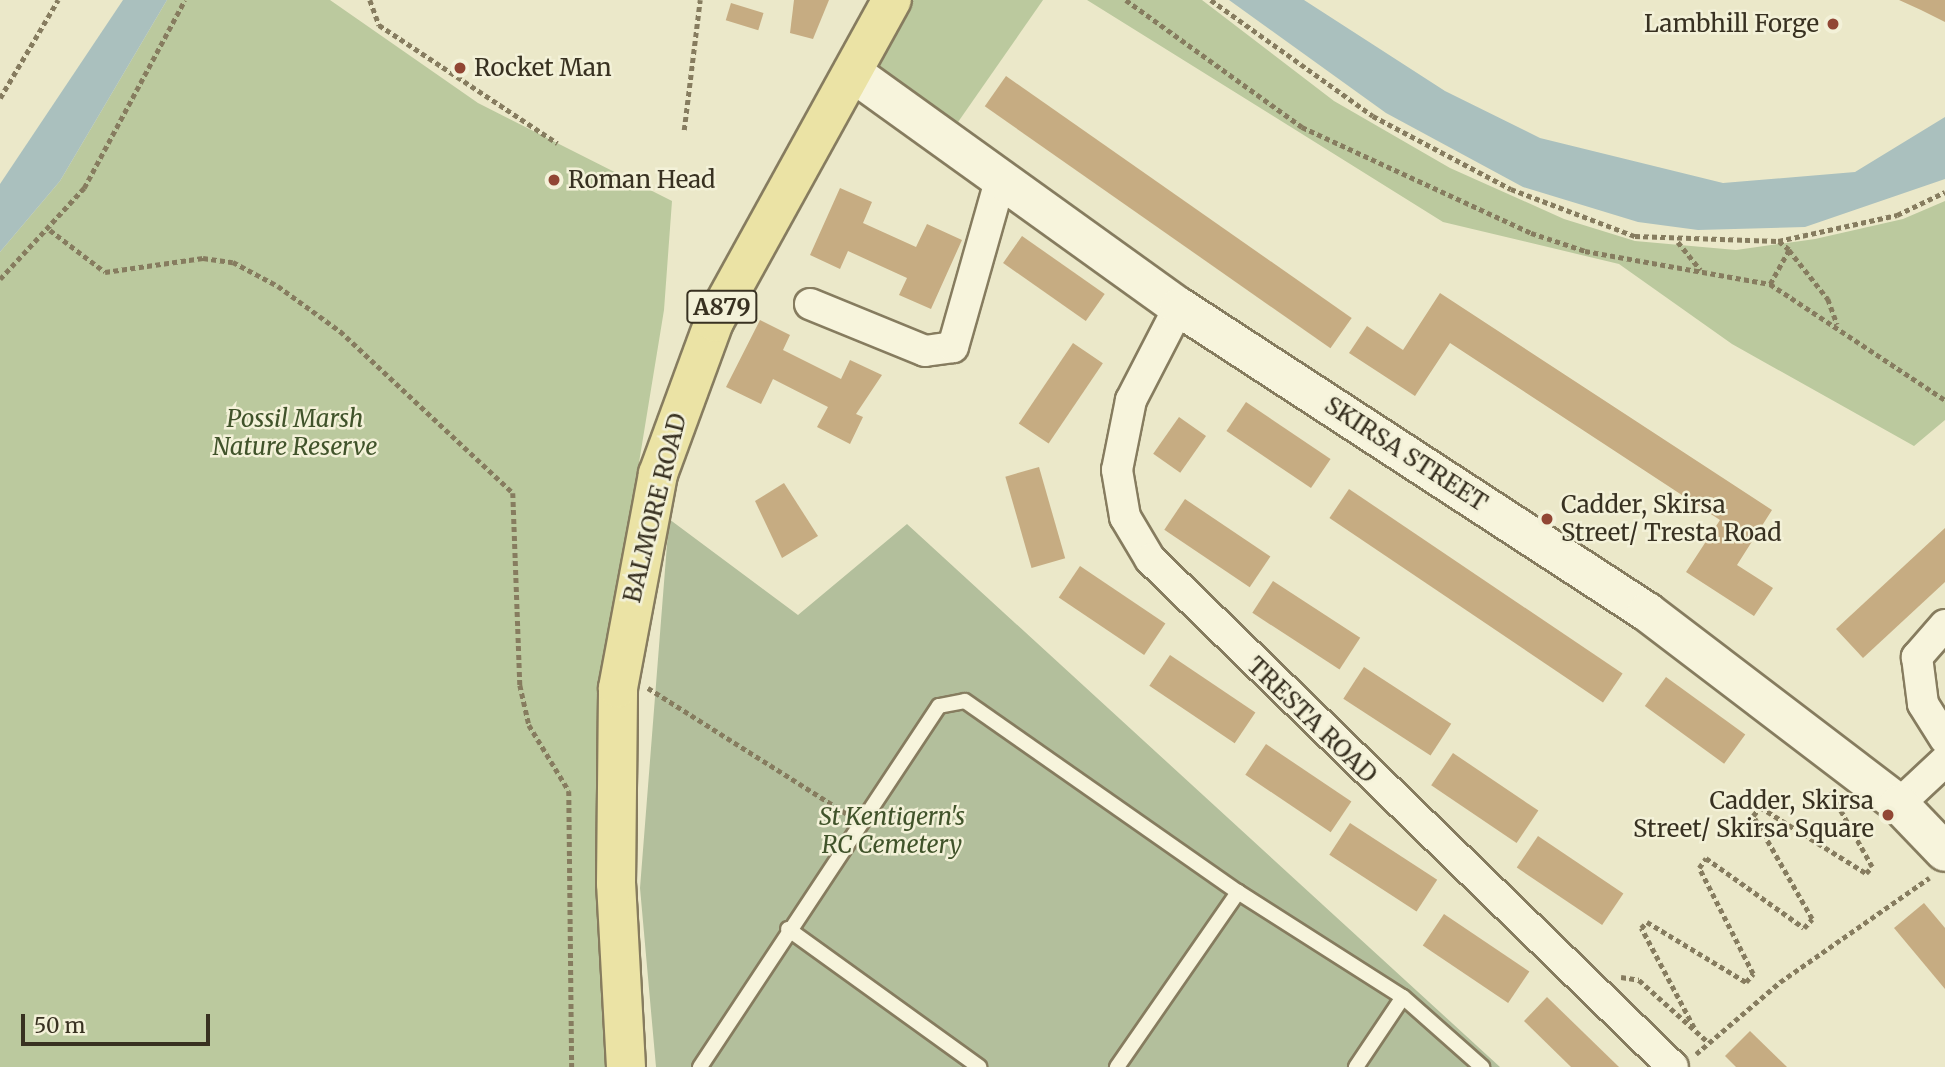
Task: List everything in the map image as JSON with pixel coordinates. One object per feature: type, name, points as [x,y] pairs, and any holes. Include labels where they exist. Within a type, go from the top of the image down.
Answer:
[{"type":"main road","name":"BALMORE ROAD","points":[[626,1067],[615,774],[621,670],[638,560],[684,394],[714,322],[892,0]]},
{"type":"street","name":"SKIRSA STREET","points":[[853,73],[1179,307],[1647,612],[1899,804],[1941,862]]},
{"type":"street","points":[[810,304],[925,351],[953,347],[1000,181]]},
{"type":"street","name":"TRESTA ROAD","points":[[1179,307],[1131,400],[1117,470],[1125,517],[1150,559],[1673,1067]]},
{"type":"street","points":[[1945,625],[1917,657],[1923,704],[1945,739]]},
{"type":"street","points":[[1899,804],[1945,761]]},
{"type":"lane","points":[[700,1067],[788,929],[939,706],[965,701],[1238,892],[1403,997],[1482,1067]]},
{"type":"lane","points":[[1117,1067],[1238,892]]},
{"type":"lane","points":[[788,929],[979,1067]]},
{"type":"lane","points":[[1356,1067],[1403,997]]},
{"type":"path","points":[[0,98],[58,0]]},
{"type":"path","points":[[0,279],[50,230],[122,124],[185,0]]},
{"type":"path","points":[[370,0],[379,25],[557,143]]},
{"type":"path","points":[[684,130],[700,0]]},
{"type":"path","points":[[1126,0],[1302,127],[1531,233],[1586,250],[1770,284],[1837,324],[1945,400]]},
{"type":"path","points":[[1211,0],[1373,116],[1499,184],[1583,221],[1677,241],[1778,241],[1897,215],[1945,192]]},
{"type":"path","points":[[50,230],[105,272],[202,258],[233,262],[278,286],[341,331],[513,493],[520,685],[529,725],[569,791],[572,1067]]},
{"type":"path","points":[[1677,241],[1701,270]]},
{"type":"path","points":[[1778,241],[1789,250],[1828,299],[1837,324]]},
{"type":"path","points":[[1770,284],[1789,250]]},
{"type":"path","points":[[621,670],[860,822]]},
{"type":"path","points":[[1694,1028],[1641,928],[1647,922],[1746,982],[1753,974],[1699,868],[1706,858],[1804,928],[1811,919],[1753,816],[1760,807],[1866,873],[1872,867],[1828,788]]},
{"type":"path","points":[[1600,996],[1621,977],[1639,980],[1708,1042],[1780,982],[1941,862]]},
{"type":"green space","name":"Possil Marsh Nature Reserve","points":[[167,0],[330,0],[478,103],[672,201],[664,310],[607,658],[616,1067],[0,1067],[0,252],[60,181]]},
{"type":"green space","points":[[907,0],[1043,0],[949,135],[865,74]]},
{"type":"green space","points":[[1087,0],[1202,0],[1334,101],[1450,168],[1564,219],[1635,241],[1736,250],[1815,239],[1903,219],[1945,201],[1945,420],[1914,446],[1732,344],[1619,264],[1443,222]]},
{"type":"green space","name":"St Kentigern's RC Cemetery","points":[[669,519],[798,615],[907,524],[1500,1067],[656,1067],[640,888]]},
{"type":"water","points":[[123,0],[167,0],[60,181],[0,252],[0,184]]},
{"type":"water","points":[[1229,0],[1304,0],[1445,91],[1540,138],[1723,183],[1855,172],[1945,117],[1945,179],[1805,227],[1698,230],[1638,222],[1523,187],[1386,113]]},
{"type":"building","points":[[794,0],[829,0],[813,39],[790,33]]},
{"type":"building","points":[[1899,0],[1945,0],[1945,22],[1921,10]]},
{"type":"building","points":[[731,3],[764,13],[758,30],[726,20]]},
{"type":"building","points":[[1006,76],[1352,318],[1330,348],[985,106]]},
{"type":"building","points":[[840,188],[872,202],[863,223],[916,247],[927,224],[962,240],[931,309],[899,295],[907,278],[848,251],[840,269],[810,255]]},
{"type":"building","points":[[1022,236],[1105,294],[1086,321],[1003,263]]},
{"type":"building","points":[[1440,293],[1772,510],[1737,565],[1773,588],[1754,616],[1686,572],[1720,520],[1450,343],[1415,396],[1349,353],[1367,326],[1403,350]]},
{"type":"building","points":[[760,320],[790,335],[783,350],[841,379],[850,360],[882,375],[856,414],[863,417],[850,444],[817,427],[828,407],[773,379],[761,404],[726,387]]},
{"type":"building","points":[[1073,343],[1103,363],[1049,444],[1019,423]]},
{"type":"building","points":[[1246,402],[1331,459],[1311,488],[1226,431]]},
{"type":"building","points":[[1179,417],[1206,436],[1180,473],[1153,454]]},
{"type":"building","points":[[1039,467],[1065,558],[1032,568],[1005,477]]},
{"type":"building","points":[[784,483],[818,536],[782,558],[755,501]]},
{"type":"building","points":[[1349,489],[1623,674],[1603,703],[1329,518]]},
{"type":"building","points":[[1185,499],[1270,557],[1250,587],[1164,530]]},
{"type":"building","points":[[1945,528],[1945,582],[1863,658],[1836,629]]},
{"type":"building","points":[[1080,566],[1165,624],[1144,655],[1059,598]]},
{"type":"building","points":[[1273,581],[1360,638],[1340,670],[1252,613]]},
{"type":"building","points":[[1170,655],[1255,713],[1235,743],[1149,686]]},
{"type":"building","points":[[1364,667],[1451,724],[1431,756],[1343,699]]},
{"type":"building","points":[[1666,677],[1745,735],[1724,764],[1645,706]]},
{"type":"building","points":[[1266,744],[1351,802],[1331,832],[1245,775]]},
{"type":"building","points":[[1453,753],[1538,811],[1517,843],[1431,785]]},
{"type":"building","points":[[1350,823],[1437,880],[1417,912],[1329,855]]},
{"type":"building","points":[[1538,836],[1623,894],[1602,925],[1517,868]]},
{"type":"building","points":[[1924,903],[1945,928],[1945,989],[1894,928]]},
{"type":"building","points":[[1444,914],[1529,972],[1508,1003],[1423,946]]},
{"type":"building","points":[[1547,997],[1619,1067],[1571,1067],[1524,1021]]},
{"type":"building","points":[[1750,1031],[1787,1067],[1736,1067],[1725,1056]]},
{"type":"place","name":"Lambhill Forge","points":[[1833,24]]},
{"type":"place","name":"Rocket Man","points":[[460,68]]},
{"type":"place","name":"Roman Head","points":[[554,180]]},
{"type":"place","name":"Cadder, Skirsa Street/ Tresta Road","points":[[1547,519]]},
{"type":"place","name":"Cadder, Skirsa Street/ Skirsa Square","points":[[1888,815]]}]
